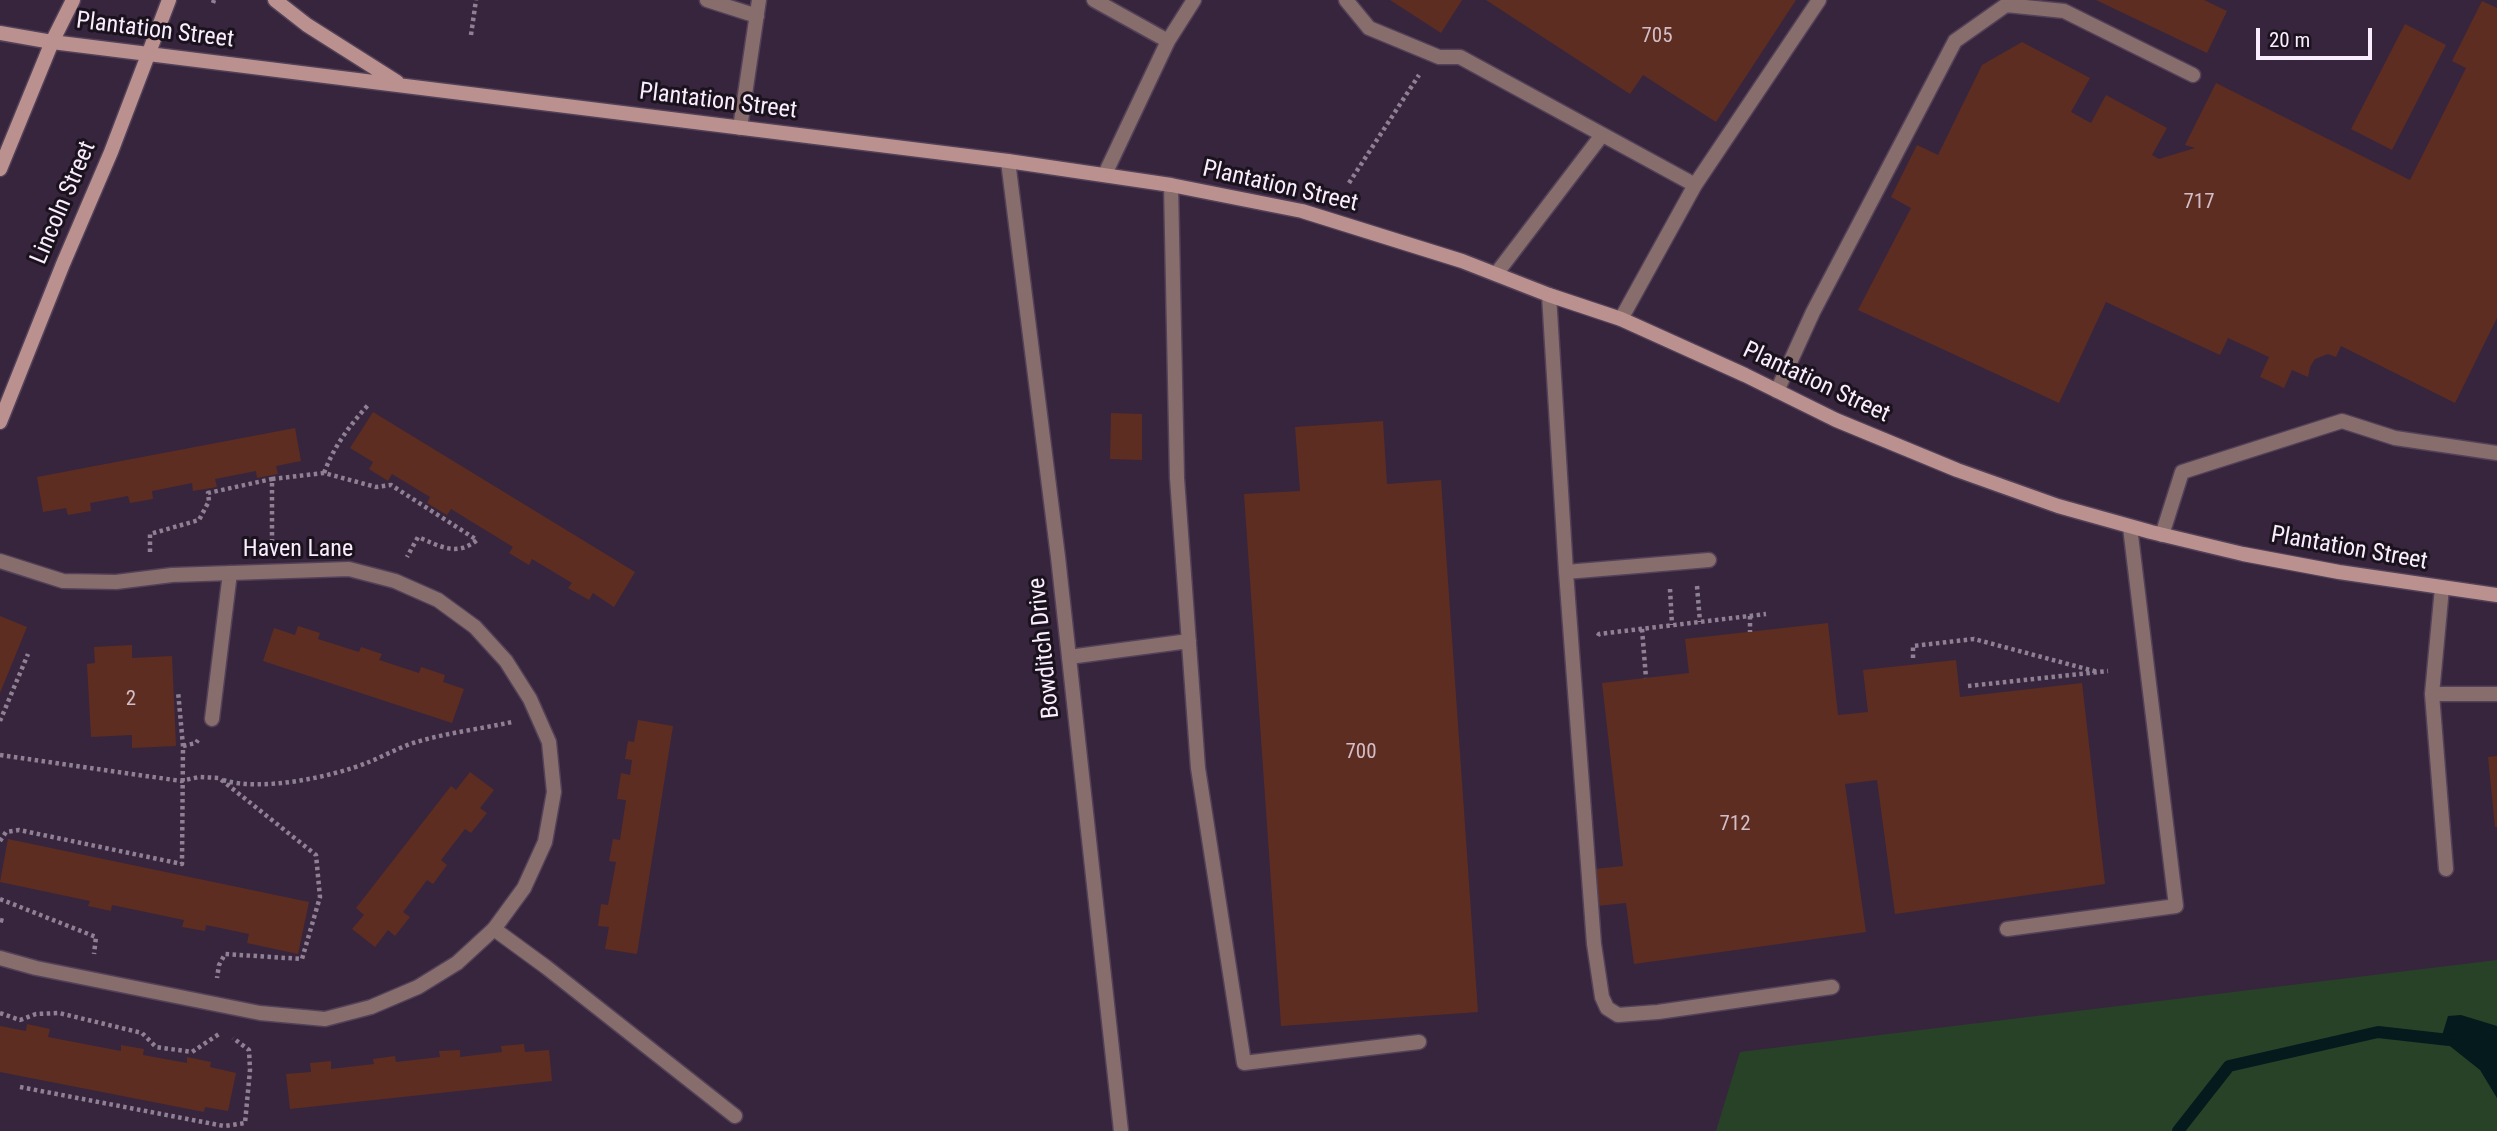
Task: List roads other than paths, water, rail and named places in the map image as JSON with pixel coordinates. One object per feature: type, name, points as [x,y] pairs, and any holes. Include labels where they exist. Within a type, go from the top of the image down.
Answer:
[{"type":"main road","points":[[0,169],[52,42],[73,0]]},
{"type":"main road","name":"Lincoln Street","points":[[0,422],[111,152],[169,0]]},
{"type":"main road","points":[[275,0],[307,25],[401,85]]},
{"type":"main road","name":"Plantation Street","points":[[0,33],[52,42],[1105,174],[1302,211],[1496,274],[1621,319],[1836,420],[1957,470],[2058,506],[2162,535],[2271,559],[2497,595]]},
{"type":"street","points":[[707,0],[757,16]]},
{"type":"street","points":[[740,128],[760,0]]},
{"type":"street","points":[[1094,0],[1168,41]]},
{"type":"street","points":[[1105,174],[1168,41],[1194,0]]},
{"type":"street","points":[[1346,0],[1369,28],[1439,57],[1460,57],[1695,185]]},
{"type":"street","points":[[1621,319],[1695,185],[1819,0]]},
{"type":"street","points":[[1777,391],[1813,312],[1955,41],[2006,5],[2064,11],[2193,75]]},
{"type":"street","points":[[1496,274],[1602,135]]},
{"type":"street","name":"Bowditch Drive","points":[[1008,161],[1069,657],[1121,1131]]},
{"type":"street","points":[[1171,185],[1177,478],[1198,768],[1244,1063],[1419,1042]]},
{"type":"street","points":[[1549,295],[1566,572],[1594,944],[1602,997],[1607,1008],[1618,1015],[1832,988]]},
{"type":"street","points":[[2162,535],[2182,472],[2342,422],[2395,438],[2497,453]]},
{"type":"street","points":[[2007,929],[2176,906],[2130,527]]},
{"type":"street","points":[[1566,572],[1702,560]]},
{"type":"street","name":"Haven Lane","points":[[0,561],[63,581],[116,582],[272,570],[349,569],[395,581],[438,600],[475,626],[512,670],[530,699],[549,742],[554,792],[545,842],[524,888],[494,929],[447,969],[418,987],[371,1007],[325,1019],[260,1013],[36,968],[0,958]]},
{"type":"street","points":[[212,719],[230,573]]},
{"type":"street","points":[[2442,587],[2432,694],[2446,869]]},
{"type":"street","points":[[1069,657],[1189,641]]},
{"type":"street","points":[[2432,694],[2497,694]]},
{"type":"street","points":[[494,929],[547,967],[735,1116]]},
{"type":"waterway","points":[[2178,1131],[2229,1066],[2378,1032],[2458,1041]]}]
